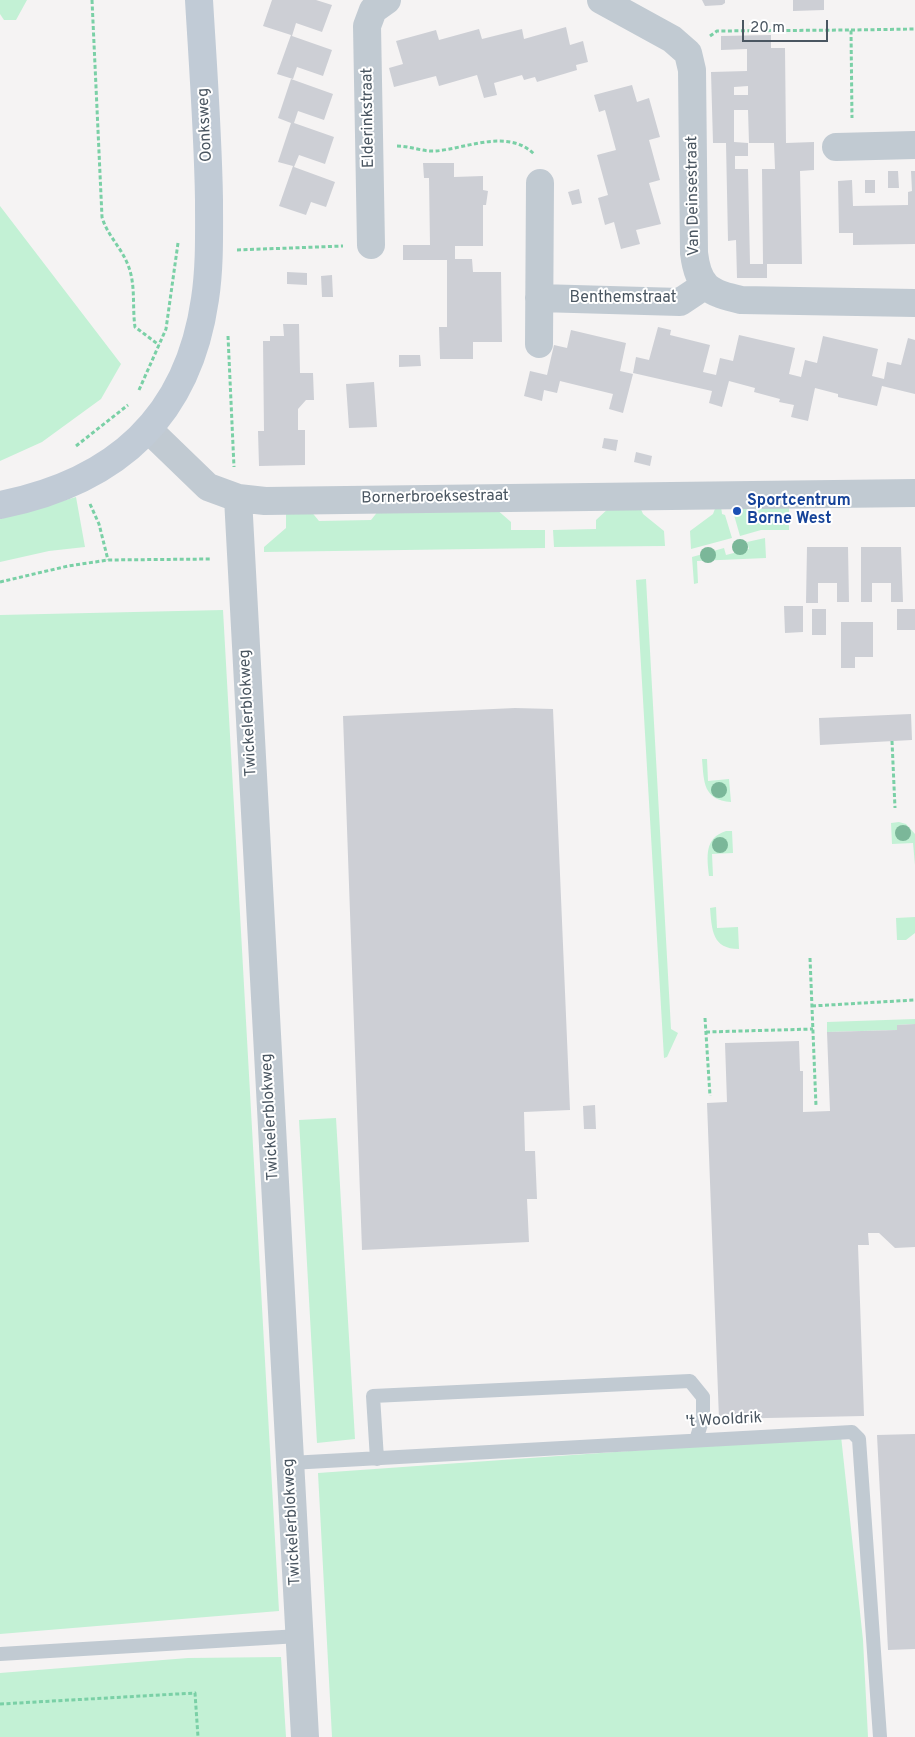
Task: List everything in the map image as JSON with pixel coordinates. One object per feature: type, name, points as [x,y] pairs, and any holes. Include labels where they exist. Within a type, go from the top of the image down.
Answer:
[{"type":"main road","name":"Oonksweg","points":[[149,430],[178,388],[192,356],[205,299],[209,251],[208,178],[199,0]]},
{"type":"main road","points":[[0,505],[33,498],[79,480],[117,457],[149,430]]},
{"type":"street","name":"Elderinkstraat","points":[[371,245],[367,26],[373,10],[387,0]]},
{"type":"street","points":[[606,1],[672,39],[688,53]]},
{"type":"street","name":"Van Deinsestraat","points":[[688,53],[692,70],[694,253],[696,271],[704,286]]},
{"type":"street","points":[[844,147],[915,145]]},
{"type":"street","points":[[539,344],[540,183]]},
{"type":"street","points":[[704,286],[722,296],[741,300],[915,303]]},
{"type":"street","name":"Benthemstraat","points":[[539,298],[680,302],[704,286]]},
{"type":"street","name":"Bornerbroeksestraat","points":[[149,430],[208,487],[238,498],[265,501],[915,494]]},
{"type":"street","name":"Twickelerblokweg","points":[[238,498],[305,1737]]},
{"type":"lane","points":[[376,1458],[373,1396],[690,1381],[703,1397],[703,1418],[696,1440]]},
{"type":"lane","name":"'t Wooldrik","points":[[290,1463],[852,1432],[859,1439],[880,1737]]},
{"type":"lane","points":[[0,1654],[299,1636]]},
{"type":"path","points":[[92,0],[102,217],[105,228],[120,248],[129,267],[134,285],[135,327],[159,345]]},
{"type":"path","points":[[688,53],[717,32],[915,29]]},
{"type":"path","points":[[844,147],[851,30]]},
{"type":"path","points":[[369,149],[401,146],[435,151],[470,144],[509,141],[523,145],[535,154],[539,166],[540,183]]},
{"type":"path","points":[[209,251],[371,245]]},
{"type":"path","points":[[228,328],[234,469],[238,498]]},
{"type":"path","points":[[0,582],[68,566],[108,560],[241,558]]},
{"type":"path","points":[[892,741],[895,808]]},
{"type":"path","points":[[810,958],[816,1106]]},
{"type":"path","points":[[812,1006],[915,1000]]},
{"type":"path","points":[[705,1018],[710,1096]]},
{"type":"path","points":[[706,1032],[813,1029]]},
{"type":"path","points":[[0,1704],[196,1693],[198,1737]]},
{"type":"green space","points":[[0,0],[27,0],[16,20],[4,20],[0,14]]},
{"type":"green space","points":[[0,206],[121,364],[101,399],[42,442],[0,461]]},
{"type":"green space","points":[[76,497],[85,547],[49,551],[0,562],[0,519]]},
{"type":"green space","points":[[789,505],[789,530],[761,530],[740,536],[734,515],[739,514],[739,506]]},
{"type":"green space","points":[[716,506],[721,506],[722,514],[725,515],[732,538],[691,549],[690,531],[713,514]]},
{"type":"green space","points":[[610,507],[640,507],[643,514],[664,531],[665,546],[554,547],[553,530],[596,529],[596,520]]},
{"type":"green space","points":[[495,508],[511,522],[511,530],[545,530],[545,548],[264,552],[264,547],[286,528],[286,511],[310,510],[319,521],[371,520],[379,510]]},
{"type":"green space","points":[[765,538],[766,558],[697,561],[698,583],[694,584],[692,557],[724,548],[726,555],[749,549],[747,542]]},
{"type":"green space","points":[[646,579],[671,1029],[678,1033],[667,1057],[664,1058],[636,580]]},
{"type":"green space","points":[[223,610],[279,1611],[0,1634],[0,615]]},
{"type":"green space","points":[[702,759],[707,759],[708,781],[729,779],[731,802],[722,801],[710,794],[703,775]]},
{"type":"green space","points":[[899,822],[906,824],[915,834],[915,865],[913,843],[892,844],[891,823]]},
{"type":"green space","points":[[732,831],[733,853],[712,854],[713,876],[709,876],[708,855],[710,843],[719,834]]},
{"type":"green space","points":[[716,907],[717,928],[738,927],[739,949],[723,946],[715,937],[710,908]]},
{"type":"green space","points":[[915,917],[915,933],[906,940],[897,940],[896,918]]},
{"type":"green space","points":[[915,1019],[915,1024],[897,1025],[897,1030],[827,1032],[827,1022]]},
{"type":"green space","points":[[336,1118],[355,1439],[317,1443],[299,1120]]},
{"type":"green space","points":[[841,1436],[863,1640],[868,1737],[332,1737],[318,1473]]},
{"type":"green space","points":[[281,1657],[286,1737],[0,1737],[0,1673],[188,1658]]},
{"type":"building","points":[[272,0],[316,0],[332,5],[322,32],[296,23],[292,36],[332,50],[323,76],[297,67],[293,79],[277,74],[291,35],[263,26]]},
{"type":"building","points":[[702,0],[725,0],[725,3],[722,5],[705,6]]},
{"type":"building","points":[[793,0],[824,0],[824,10],[793,11]]},
{"type":"building","points":[[566,27],[570,45],[583,41],[588,62],[576,65],[577,70],[537,82],[535,77],[524,80],[522,75],[494,83],[497,95],[484,98],[477,75],[439,86],[436,76],[394,87],[389,68],[403,64],[396,41],[436,30],[439,40],[479,29],[482,39],[522,29],[524,39]]},
{"type":"building","points":[[771,35],[771,48],[785,48],[786,143],[814,142],[814,170],[800,171],[802,264],[767,264],[767,278],[737,278],[736,240],[728,241],[726,143],[713,143],[711,72],[747,71],[747,49],[721,50],[721,36]],"holes":[[[748,86],[748,95],[734,95],[734,87]],[[734,110],[748,110],[749,143],[774,143],[775,169],[762,169],[763,264],[750,264],[748,169],[735,169],[735,156],[748,156],[748,143],[734,142]]]},
{"type":"building","points":[[291,79],[333,94],[324,120],[298,111],[294,123],[334,137],[325,164],[299,155],[294,167],[335,182],[326,207],[311,202],[306,215],[279,206],[293,166],[278,162],[291,123],[278,118]]},
{"type":"building","points":[[632,85],[637,102],[649,98],[660,137],[649,140],[660,180],[649,183],[661,224],[636,230],[640,244],[621,249],[614,222],[605,225],[598,198],[608,195],[597,155],[616,150],[605,110],[599,112],[594,95]]},
{"type":"building","points":[[423,163],[454,163],[454,177],[483,176],[483,190],[488,191],[486,205],[483,205],[483,246],[455,246],[455,259],[472,259],[473,272],[501,272],[502,342],[473,342],[473,359],[440,359],[439,327],[447,327],[447,260],[403,260],[403,245],[430,245],[429,178],[424,178]]},
{"type":"building","points":[[888,171],[898,171],[899,188],[888,188]]},
{"type":"building","points":[[911,171],[915,171],[915,244],[853,245],[853,233],[839,233],[838,181],[852,180],[853,206],[908,205],[908,192],[912,191]]},
{"type":"building","points":[[865,180],[875,180],[875,193],[865,193]]},
{"type":"building","points":[[579,189],[582,203],[572,205],[568,192]]},
{"type":"building","points":[[287,272],[307,273],[307,285],[287,284]]},
{"type":"building","points":[[332,275],[333,297],[322,297],[321,276]]},
{"type":"building","points":[[283,324],[299,324],[300,373],[313,373],[314,400],[306,400],[298,409],[298,430],[305,430],[305,465],[259,466],[258,431],[264,431],[263,341],[270,341],[270,336],[284,336]]},
{"type":"building","points":[[658,327],[671,330],[670,335],[710,345],[703,372],[716,375],[720,358],[733,361],[739,335],[795,348],[789,374],[801,377],[805,360],[817,363],[823,336],[878,349],[872,376],[884,379],[887,362],[901,365],[908,338],[915,340],[915,394],[882,386],[877,406],[838,397],[838,394],[815,388],[808,421],[791,417],[794,405],[779,402],[780,399],[754,392],[755,388],[729,381],[722,407],[709,403],[712,391],[633,373],[636,357],[649,360]]},
{"type":"building","points":[[571,330],[626,343],[620,371],[633,374],[623,413],[609,409],[613,394],[560,381],[557,393],[544,390],[542,401],[524,396],[530,371],[547,375],[554,345],[567,348]]},
{"type":"building","points":[[399,355],[420,355],[421,366],[399,367]]},
{"type":"building","points":[[374,382],[377,427],[349,428],[346,384]]},
{"type":"building","points":[[604,438],[618,440],[616,451],[602,448]]},
{"type":"building","points":[[636,452],[652,456],[650,466],[634,462]]},
{"type":"building","points":[[807,547],[848,547],[849,602],[837,602],[837,583],[818,583],[818,603],[806,603]]},
{"type":"building","points":[[861,547],[901,547],[903,602],[891,602],[891,583],[872,583],[872,602],[861,602]]},
{"type":"building","points":[[784,606],[803,606],[803,632],[785,633]]},
{"type":"building","points":[[812,609],[826,609],[826,635],[812,635]]},
{"type":"building","points":[[897,609],[915,609],[915,630],[897,630]]},
{"type":"building","points":[[841,622],[873,622],[873,657],[855,657],[855,668],[841,668]]},
{"type":"building","points":[[515,708],[553,709],[570,1110],[524,1112],[525,1151],[535,1151],[537,1199],[527,1199],[529,1242],[362,1250],[343,716]]},
{"type":"building","points":[[911,714],[912,740],[820,745],[819,718]]},
{"type":"building","points":[[915,1024],[915,1247],[895,1248],[879,1233],[868,1233],[869,1245],[858,1245],[864,1416],[719,1419],[707,1103],[727,1102],[725,1043],[799,1041],[800,1071],[803,1071],[803,1112],[830,1111],[827,1032],[897,1030],[897,1025]]},
{"type":"building","points":[[595,1105],[596,1129],[584,1129],[583,1106]]},
{"type":"building","points":[[915,1434],[915,1649],[888,1650],[877,1435]]},
{"type":"place","name":"Sportcentrum Borne West","points":[[737,511]]}]
